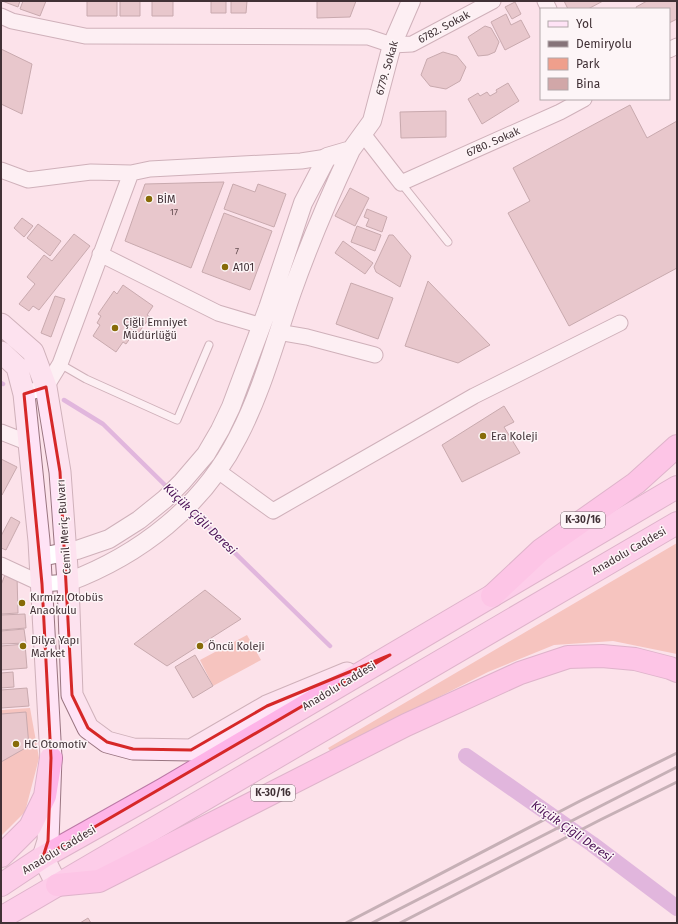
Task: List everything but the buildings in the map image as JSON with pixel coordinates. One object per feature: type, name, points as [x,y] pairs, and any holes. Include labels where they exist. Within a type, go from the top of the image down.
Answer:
[{"type":"highway","name":"K-30/16","points":[[492,596],[541,550],[636,483],[677,446]]},
{"type":"highway","name":"Anadolu Caddesi","points":[[1,885],[43,857],[164,789],[677,487]]},
{"type":"highway","name":"Anadolu Caddesi","points":[[1,918],[677,523]]},
{"type":"highway","name":"K-30/16","points":[[57,885],[99,881],[406,725],[520,673],[568,657],[602,656],[635,659],[670,668],[677,672]]},
{"type":"highway","points":[[1,856],[30,827],[45,796],[51,758]]},
{"type":"main road","name":"Cemil Meriç Bulvarı","points":[[1,324],[33,352],[46,387],[60,472],[68,582],[72,695],[88,728],[107,742],[133,748],[191,750],[267,706],[390,655]]},
{"type":"main road","points":[[1,352],[17,367],[24,394],[40,557],[51,758],[48,841],[43,857],[57,885]]},
{"type":"street","name":"6779. Sokak","points":[[270,329],[351,150],[372,121],[392,45],[411,1]]},
{"type":"street","name":"6782. Sokak","points":[[392,45],[412,44],[493,1]]},
{"type":"street","points":[[1,16],[12,21],[85,36],[368,37],[392,45]]},
{"type":"street","name":"6780. Sokak","points":[[401,182],[560,112],[582,100]]},
{"type":"street","points":[[362,134],[401,182]]},
{"type":"street","points":[[1,170],[28,180],[91,172],[131,173],[150,169],[301,161],[327,157],[351,150]]},
{"type":"street","points":[[1,565],[42,584],[68,582],[94,572],[128,555],[159,532],[218,471],[238,437],[253,405],[270,329],[303,203],[327,157]]},
{"type":"street","points":[[24,394],[46,387],[60,364],[131,173]]},
{"type":"street","points":[[100,254],[218,313],[270,329],[375,355]]},
{"type":"street","points":[[218,471],[273,511],[474,396],[620,323]]},
{"type":"street","points":[[40,557],[65,553],[109,539],[155,508],[188,475],[206,454],[220,430],[270,329]]},
{"type":"street","points":[[1,432],[29,442]]},
{"type":"lane","points":[[401,182],[448,242]]},
{"type":"lane","points":[[60,364],[86,379],[177,420],[209,345]]},
{"type":"highlighted area","points":[[46,387],[60,472],[72,695],[88,728],[107,742],[133,749],[191,750],[267,706],[390,655],[43,857],[48,841],[51,758],[42,584],[24,394]]},
{"type":"green space","points":[[677,543],[677,654],[613,641],[554,645],[488,672],[331,752],[328,748]]},
{"type":"green space","points":[[247,635],[261,660],[213,686],[200,660]]},
{"type":"green space","points":[[30,708],[39,758],[25,812],[1,836],[1,710]]},
{"type":"waterway","name":"Küçük Çiğli Deresi","points":[[64,400],[103,424],[169,489]]},
{"type":"waterway","name":"Küçük Çiğli Deresi","points":[[190,509],[330,646]]},
{"type":"waterway","name":"Küçük Çiğli Deresi","points":[[466,756],[592,844],[677,908]]},
{"type":"railway","points":[[346,923],[580,801],[677,753]]},
{"type":"railway","points":[[372,923],[677,767]]},
{"type":"railway","points":[[400,923],[677,782]]},
{"type":"place","name":"BİM","points":[[149,199]]},
{"type":"place","name":"A101","points":[[225,267]]},
{"type":"place","name":"Çiğli Emniyet Müdürlüğü","points":[[115,328]]},
{"type":"place","name":"Era Koleji","points":[[483,436]]},
{"type":"place","name":"Kırmızı Otobüs Anaokulu","points":[[22,603]]},
{"type":"place","name":"Dilya Yapı Market","points":[[23,646]]},
{"type":"place","name":"Öncü Koleji","points":[[200,646]]},
{"type":"place","name":"HC Otomotiv","points":[[16,744]]}]
